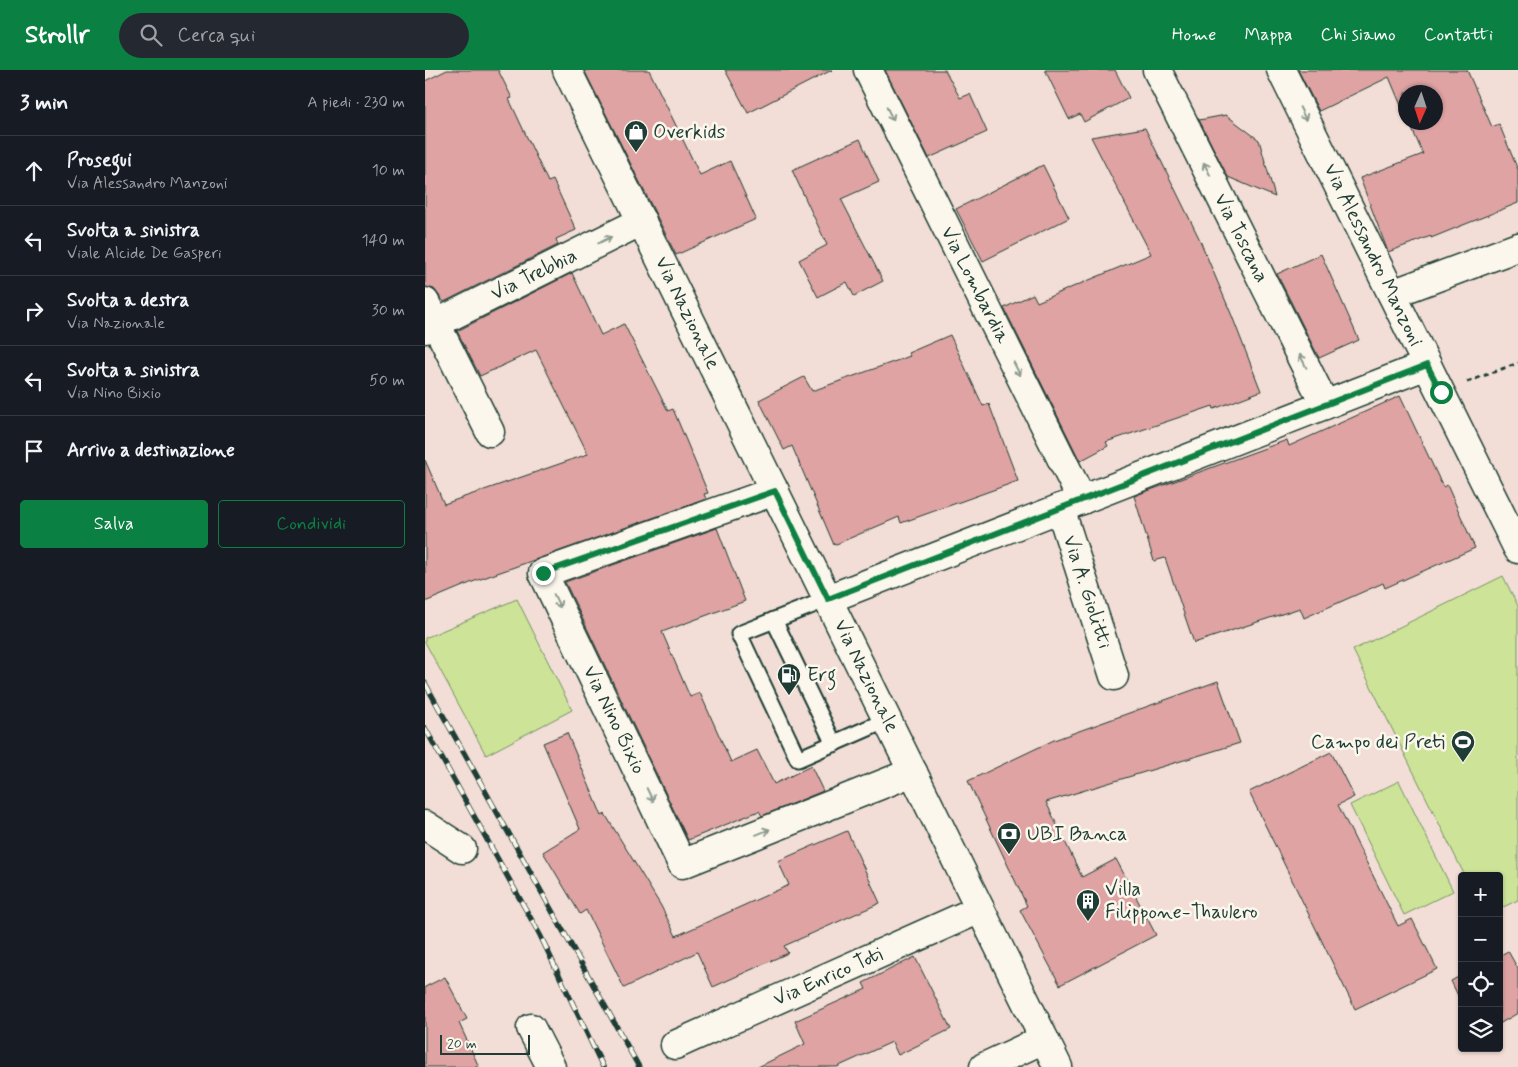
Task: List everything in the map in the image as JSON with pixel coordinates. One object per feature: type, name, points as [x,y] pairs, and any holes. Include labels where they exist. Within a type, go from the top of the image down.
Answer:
[{"type":"street","name":"Via Nazionale","points":[[567,70],[1058,1067]]},
{"type":"street","name":"Via Lombardia","points":[[868,70],[1071,504]]},
{"type":"street","name":"Via Toscana","points":[[1157,70],[1325,405]]},
{"type":"street","name":"Via Alessandro Manzoni","points":[[1281,70],[1518,548]]},
{"type":"street","name":"Via Trebbia","points":[[429,318],[642,221]]},
{"type":"street","points":[[1392,294],[1518,247]]},
{"type":"street","points":[[429,318],[491,432]]},
{"type":"street","points":[[828,599],[1427,365]]},
{"type":"street","name":"Via Nino Bixio","points":[[775,491],[543,573],[683,864],[913,772]]},
{"type":"street","name":"Via A. Giolitti","points":[[1071,504],[1114,676]]},
{"type":"street","points":[[425,826],[462,849]]},
{"type":"street","name":"Via Enrico Toti","points":[[675,1045],[980,909]]},
{"type":"street","points":[[531,1028],[551,1067]]},
{"type":"street","points":[[984,1067],[1044,1040]]},
{"type":"lane","points":[[828,599],[739,634],[798,759],[887,720]]},
{"type":"lane","points":[[774,620],[833,744]]},
{"type":"path","points":[[1441,392],[1518,363]]},
{"type":"green space","name":"Campo dei Preti","points":[[1503,576],[1518,606],[1518,900],[1503,907],[1503,872],[1463,872],[1353,650]]},
{"type":"green space","points":[[517,599],[572,710],[486,755],[425,642],[425,638]]},
{"type":"green space","points":[[1399,781],[1453,891],[1404,915],[1350,805]]},
{"type":"building","points":[[447,70],[498,70],[512,98],[509,99],[548,182],[553,180],[576,230],[556,239],[558,245],[444,302],[434,289],[425,287],[425,81]]},
{"type":"building","points":[[584,70],[649,70],[700,175],[730,161],[756,219],[676,255]]},
{"type":"building","points":[[725,70],[832,70],[748,113]]},
{"type":"building","points":[[885,70],[945,70],[960,98],[970,94],[987,132],[929,158]]},
{"type":"building","points":[[1045,70],[1115,70],[1129,98],[1084,122],[1080,114],[1069,119]]},
{"type":"building","points":[[1298,70],[1467,70],[1492,127],[1499,124],[1518,170],[1518,203],[1431,238],[1431,236],[1388,252],[1360,178],[1423,154],[1412,130],[1443,130],[1443,85],[1398,85],[1398,98],[1389,77],[1319,111]]},
{"type":"building","points":[[1226,115],[1259,140],[1275,197],[1228,177],[1199,120]]},
{"type":"building","points":[[1145,128],[1199,238],[1261,391],[1214,409],[1213,406],[1106,442],[1108,446],[1080,461],[1004,308],[1033,294],[1037,302],[1151,254],[1091,137]]},
{"type":"building","points":[[860,139],[879,182],[841,199],[883,281],[854,296],[847,282],[818,297],[799,260],[827,245],[792,170]]},
{"type":"building","points":[[1043,165],[1069,218],[983,261],[956,209]]},
{"type":"building","points":[[1321,254],[1359,340],[1319,358],[1277,274]]},
{"type":"building","points":[[572,273],[601,335],[624,324],[668,411],[673,409],[708,493],[704,494],[706,499],[475,581],[425,602],[425,460],[444,504],[588,454],[536,350],[480,376],[457,331]]},
{"type":"building","points":[[950,335],[983,406],[989,404],[1018,481],[901,523],[899,517],[834,545],[792,446],[784,450],[759,400],[804,377],[812,391],[910,356],[908,353]]},
{"type":"building","points":[[1400,396],[1443,487],[1447,485],[1475,548],[1385,588],[1383,583],[1304,618],[1300,608],[1194,643],[1165,558],[1154,561],[1134,496],[1287,440],[1289,446]]},
{"type":"building","points":[[717,528],[745,601],[662,632],[690,697],[700,693],[731,762],[757,750],[774,784],[811,766],[823,791],[762,816],[759,811],[688,840],[565,582]]},
{"type":"building","points":[[1218,681],[1240,743],[1046,802],[1082,877],[1116,859],[1156,935],[1060,985],[1020,910],[1027,906],[968,781],[1054,740]]},
{"type":"building","points":[[567,733],[602,816],[605,814],[661,906],[676,936],[789,885],[778,861],[847,831],[880,903],[784,946],[788,953],[713,987],[697,952],[624,988],[586,910],[580,914],[543,852],[580,829],[543,743]]},
{"type":"building","points":[[1331,752],[1354,797],[1338,805],[1398,926],[1412,919],[1437,969],[1355,1009],[1249,792]]},
{"type":"building","points":[[1508,951],[1518,969],[1518,1013],[1503,1022],[1503,962],[1503,954]]},
{"type":"building","points":[[915,957],[951,1029],[898,1055],[892,1042],[837,1067],[758,1067],[805,1044],[795,1021],[866,989],[863,983]]},
{"type":"building","points":[[445,977],[467,1019],[459,1023],[479,1067],[425,1067],[425,987]]},
{"type":"building","points":[[1458,977],[1458,996],[1451,981]]},
{"type":"railway","points":[[425,683],[639,1067]]},
{"type":"railway","points":[[425,728],[540,935],[603,1067]]},
{"type":"place","name":"Overkids","points":[[636,153]]},
{"type":"place","name":"Erg","points":[[789,696]]},
{"type":"place","name":"Campo dei Preti","points":[[1463,763]]},
{"type":"place","name":"UBI Banca","points":[[1009,855]]},
{"type":"place","name":"Villa Filippone-Thaulero","points":[[1088,922]]},
{"type":"route","points":[[543,573],[775,491],[828,599],[1427,365],[1441,392]]}]
